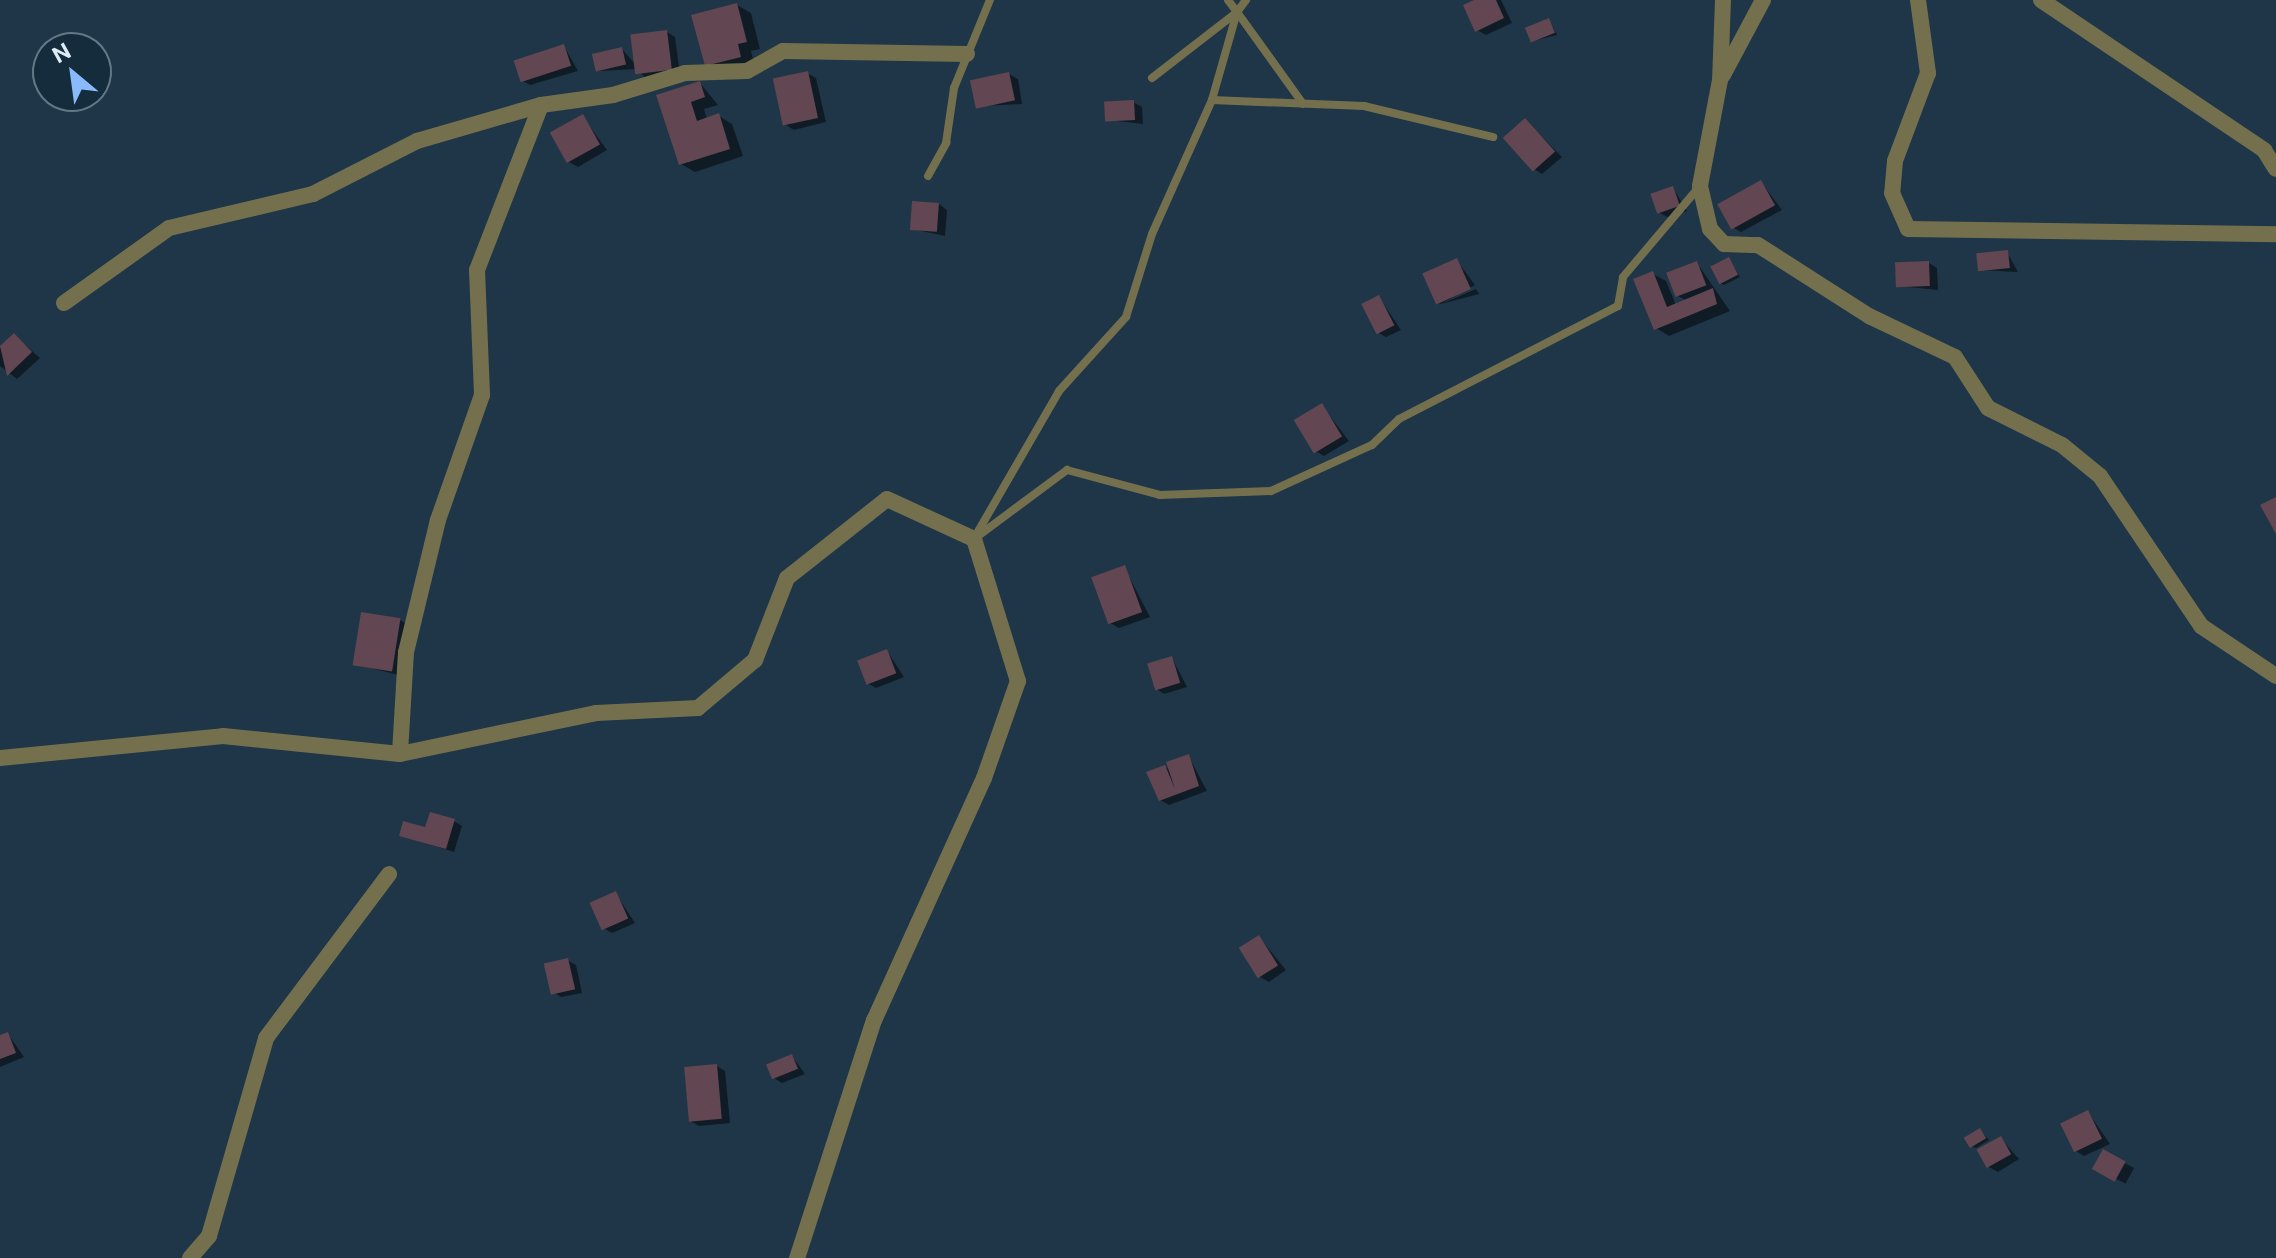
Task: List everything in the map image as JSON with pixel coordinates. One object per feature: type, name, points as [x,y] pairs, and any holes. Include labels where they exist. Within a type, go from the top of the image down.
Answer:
[{"type":"street","points":[[1723,0],[1720,80],[1700,186],[1710,229],[1724,244],[1758,245],[1869,316],[1955,357],[1988,408],[2062,445],[2100,476],[2201,626],[2276,676]]},
{"type":"street","points":[[1720,80],[1763,0]]},
{"type":"street","points":[[1918,0],[1928,73],[1914,126],[1895,161],[1892,193],[1908,229],[2276,234]]},
{"type":"street","points":[[2041,0],[2264,150],[2276,169]]},
{"type":"street","points":[[64,303],[169,228],[313,194],[417,141],[541,105],[613,95],[685,73],[747,71],[783,51],[967,54]]},
{"type":"street","points":[[400,754],[406,652],[438,520],[482,395],[477,270],[541,105]]},
{"type":"street","points":[[0,758],[223,736],[400,754],[596,713],[698,708],[755,660],[787,578],[887,499],[974,539],[1018,681],[984,778],[874,1020],[797,1258]]},
{"type":"street","points":[[190,1258],[209,1236],[266,1038],[389,874]]},
{"type":"lane","points":[[928,176],[946,143],[967,54],[990,0]]},
{"type":"lane","points":[[1228,0],[1303,104]]},
{"type":"lane","points":[[1152,78],[1237,12],[1246,0]]},
{"type":"lane","points":[[974,539],[1059,391],[1126,317],[1152,234],[1212,100],[1237,12]]},
{"type":"lane","points":[[1212,100],[1364,106],[1493,137]]},
{"type":"lane","points":[[974,539],[1067,470],[1160,495],[1271,491],[1372,445],[1399,419],[1618,306],[1623,277],[1700,186]]},
{"type":"building","points":[[1474,0],[1496,0],[1504,18],[1475,32],[1463,5]]},
{"type":"building","points":[[737,3],[747,42],[738,44],[741,57],[705,66],[691,15]]},
{"type":"building","points":[[1549,18],[1555,33],[1531,43],[1525,28]]},
{"type":"building","points":[[667,30],[672,70],[635,74],[630,35]]},
{"type":"building","points":[[564,44],[571,66],[521,82],[514,60]]},
{"type":"building","points":[[622,47],[626,65],[596,72],[592,54]]},
{"type":"building","points":[[808,71],[818,118],[783,125],[773,78]]},
{"type":"building","points":[[1009,72],[1015,100],[976,109],[970,80]]},
{"type":"building","points":[[700,81],[705,97],[691,102],[697,121],[719,113],[730,149],[679,165],[656,95]]},
{"type":"building","points":[[1134,100],[1135,120],[1105,122],[1104,102]]},
{"type":"building","points":[[583,114],[600,145],[567,163],[550,132]]},
{"type":"building","points":[[1525,118],[1555,151],[1533,172],[1503,138]]},
{"type":"building","points":[[1761,180],[1775,205],[1731,230],[1717,204]]},
{"type":"building","points":[[1673,186],[1680,206],[1657,214],[1650,194]]},
{"type":"building","points":[[912,201],[939,203],[937,232],[910,230]]},
{"type":"building","points":[[2008,250],[2010,268],[1978,271],[1976,253]]},
{"type":"building","points":[[1729,257],[1738,275],[1719,284],[1710,267]]},
{"type":"building","points":[[1457,258],[1471,289],[1436,305],[1422,273]]},
{"type":"building","points":[[1697,261],[1706,285],[1676,297],[1666,273]]},
{"type":"building","points":[[1929,261],[1930,286],[1896,287],[1895,262]]},
{"type":"building","points":[[1653,271],[1667,307],[1713,288],[1717,304],[1654,330],[1633,279]]},
{"type":"building","points":[[1379,295],[1394,325],[1377,334],[1361,304]]},
{"type":"building","points":[[14,333],[32,352],[7,376],[0,346]]},
{"type":"building","points":[[1322,403],[1342,436],[1314,453],[1294,420]]},
{"type":"building","points":[[2276,497],[2276,534],[2260,505]]},
{"type":"building","points":[[1125,565],[1142,612],[1108,624],[1091,577]]},
{"type":"building","points":[[361,612],[401,618],[392,672],[353,665]]},
{"type":"building","points":[[887,649],[896,673],[866,685],[857,660]]},
{"type":"building","points":[[1172,656],[1180,683],[1155,690],[1147,664]]},
{"type":"building","points":[[1189,754],[1199,786],[1159,801],[1146,772],[1165,765],[1175,789],[1166,762]]},
{"type":"building","points":[[430,812],[455,819],[446,849],[399,836],[403,821],[425,827]]},
{"type":"building","points":[[616,891],[628,918],[602,930],[590,903]]},
{"type":"building","points":[[1259,935],[1278,966],[1258,978],[1239,948]]},
{"type":"building","points":[[568,958],[575,989],[551,995],[544,964]]},
{"type":"building","points":[[8,1032],[16,1053],[0,1059],[0,1035]]},
{"type":"building","points":[[792,1054],[798,1069],[772,1079],[766,1064]]},
{"type":"building","points":[[717,1064],[722,1119],[689,1122],[684,1067]]},
{"type":"building","points":[[2088,1110],[2102,1139],[2074,1152],[2060,1124]]},
{"type":"building","points":[[1980,1128],[1986,1138],[1970,1148],[1964,1138]]},
{"type":"building","points":[[2001,1136],[2011,1154],[1987,1168],[1977,1150]]},
{"type":"building","points":[[2103,1149],[2126,1162],[2115,1182],[2092,1169]]}]
